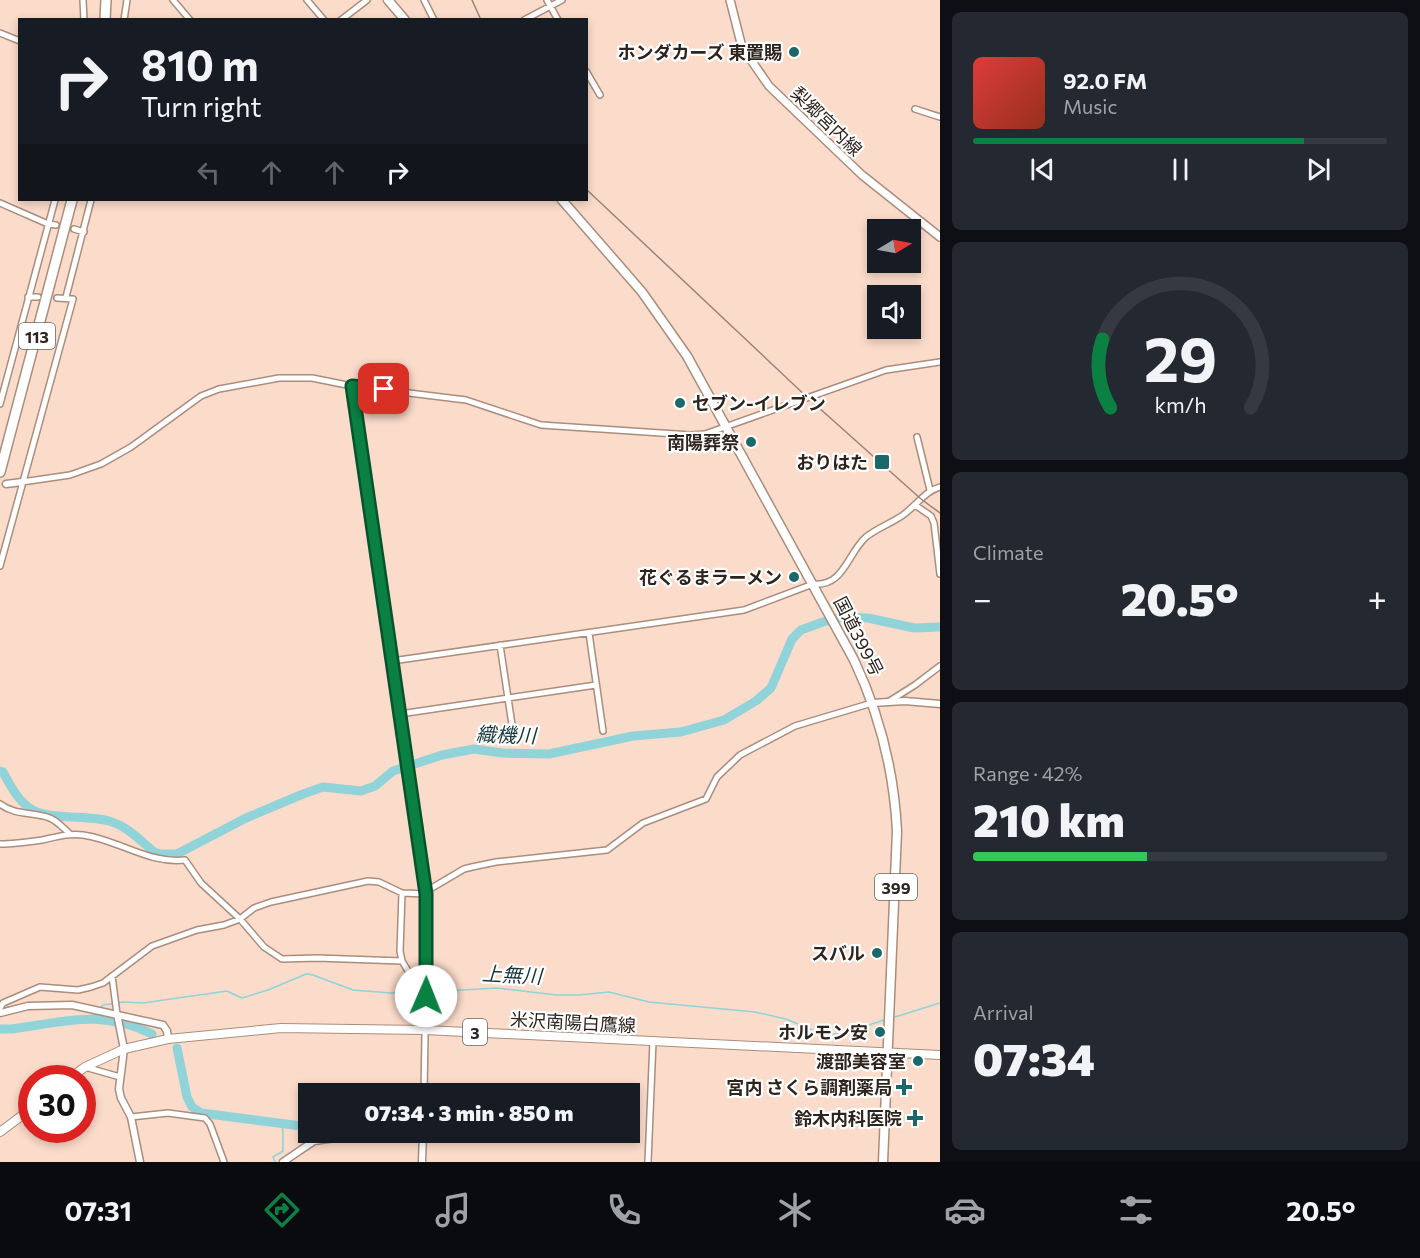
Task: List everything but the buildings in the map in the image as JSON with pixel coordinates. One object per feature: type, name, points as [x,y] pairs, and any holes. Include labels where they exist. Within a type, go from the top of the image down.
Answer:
[{"type":"highway","points":[[103,18],[104,0]]},
{"type":"highway","points":[[388,0],[403,18]]},
{"type":"highway","name":"113","points":[[0,472],[72,201]]},
{"type":"highway","name":"国道399号","points":[[563,201],[642,292],[687,356],[835,624],[858,668],[872,703],[888,755],[894,790],[897,831],[883,1162]]},
{"type":"main road","name":"梨郷宮内線","points":[[730,0],[742,47],[769,86],[862,175],[940,237]]},
{"type":"main road","name":"米沢南陽白鷹線","points":[[89,1065],[124,1049],[168,1039],[281,1028],[425,1030],[940,1055]]},
{"type":"main road","points":[[0,1132],[18,1118]]},
{"type":"street","points":[[83,0],[84,18]]},
{"type":"street","points":[[124,18],[127,0]]},
{"type":"street","points":[[173,0],[187,18]]},
{"type":"street","points":[[307,0],[322,18]]},
{"type":"street","points":[[344,18],[367,0]]},
{"type":"street","points":[[424,0],[433,18]]},
{"type":"street","points":[[547,0],[557,18]]},
{"type":"street","points":[[528,18],[562,0]]},
{"type":"street","points":[[0,33],[18,39]]},
{"type":"street","points":[[588,74],[600,95]]},
{"type":"street","points":[[915,109],[940,117]]},
{"type":"street","points":[[0,404],[55,201]]},
{"type":"street","points":[[66,297],[91,201]]},
{"type":"street","points":[[0,203],[48,224],[57,225]]},
{"type":"street","points":[[74,229],[84,231]]},
{"type":"street","points":[[28,297],[38,297]]},
{"type":"street","points":[[0,566],[73,299],[57,297]]},
{"type":"street","points":[[6,484],[70,475],[100,464],[131,447],[201,396],[219,389],[259,381],[293,377],[466,400],[550,427],[691,435],[705,434],[886,370],[940,362]]},
{"type":"street","points":[[352,386],[426,894],[423,1083]]},
{"type":"street","points":[[916,437],[930,490]]},
{"type":"street","points":[[392,661],[744,609],[813,584],[820,585],[839,576],[867,536],[887,526],[915,505],[930,490],[940,487]]},
{"type":"street","points":[[915,505],[931,516],[934,523],[940,574]]},
{"type":"street","points":[[589,633],[603,731]]},
{"type":"street","points":[[500,645],[514,738]]},
{"type":"street","points":[[886,703],[940,666]]},
{"type":"street","points":[[400,714],[596,685]]},
{"type":"street","points":[[426,894],[430,889],[464,869],[472,867],[496,862],[608,850],[643,823],[706,799],[717,777],[740,755],[795,726],[872,703],[905,701],[940,704]]},
{"type":"street","points":[[0,804],[12,811],[47,817],[70,834]]},
{"type":"street","points":[[0,844],[21,843],[70,834],[107,839],[138,854],[153,856],[159,860],[185,860],[201,883],[240,919],[264,947],[282,959],[317,958],[402,962]]},
{"type":"street","points":[[0,1010],[3,1003],[40,987],[78,990],[103,983],[152,946],[197,930],[224,925],[240,919],[254,908],[272,902],[355,882],[379,882],[402,893],[426,894]]},
{"type":"street","points":[[402,893],[400,940],[402,962],[411,976],[426,979]]},
{"type":"street","points":[[112,976],[124,1049],[120,1077],[121,1098],[131,1117],[140,1162]]},
{"type":"street","points":[[0,1010],[52,1004],[72,1005],[118,1017],[163,1025],[168,1039]]},
{"type":"street","points":[[648,1162],[653,1041]]},
{"type":"street","points":[[96,1070],[120,1077]]},
{"type":"street","points":[[131,1117],[168,1113],[205,1118],[210,1124],[224,1162]]},
{"type":"street","points":[[283,1162],[311,1143]]},
{"type":"street","points":[[422,1162],[423,1143]]},
{"type":"waterway","name":"織機川","points":[[0,771],[3,772],[22,802],[31,809],[47,815],[100,819],[116,823],[154,852],[177,854],[246,818],[303,794],[323,787],[361,791],[375,786],[393,771],[442,755],[474,749],[502,753],[549,754],[633,736],[681,732],[724,720],[756,701],[771,688],[792,639],[801,630],[823,622],[843,617],[868,618],[914,628],[940,627]]},
{"type":"waterway","name":"上無川","points":[[100,1008],[103,1005],[123,1002],[143,1003],[227,991],[242,998],[306,974],[353,990],[391,993],[422,992]]},
{"type":"waterway","name":"上無川","points":[[427,992],[497,988],[556,995],[609,992],[649,1002],[755,1012],[786,1019],[824,1035],[845,1033],[884,1020]]},
{"type":"waterway","name":"上無川","points":[[895,1017],[940,1003]]},
{"type":"waterway","name":"上無川","points":[[89,1018],[94,1014]]},
{"type":"waterway","name":"上無川","points":[[0,1029],[66,1021],[99,1020],[133,1026],[152,1034]]},
{"type":"waterway","points":[[177,1048],[187,1097],[192,1107],[201,1113],[298,1126]]},
{"type":"waterway","points":[[275,1162],[273,1157],[283,1151],[283,1130],[280,1122]]},
{"type":"railway","points":[[472,0],[480,18]]},
{"type":"railway","points":[[588,191],[808,398],[921,499],[940,513]]},
{"type":"place","name":"ホンダカーズ 東置賜","points":[[794,52]]},
{"type":"place","name":"セブン-イレブン","points":[[680,403]]},
{"type":"place","name":"南陽葬祭","points":[[751,442]]},
{"type":"place","name":"おりはた","points":[[882,462]]},
{"type":"place","name":"花ぐるまラーメン","points":[[794,577]]},
{"type":"place","name":"スバル","points":[[877,953]]},
{"type":"place","name":"ホルモン安","points":[[880,1032]]},
{"type":"place","name":"渡部美容室","points":[[918,1061]]},
{"type":"place","name":"宮内 さくら調剤薬局","points":[[904,1087]]},
{"type":"place","name":"鈴木内科医院","points":[[915,1118]]},
{"type":"route","points":[[384,389],[352,386],[426,894],[426,996]]}]
